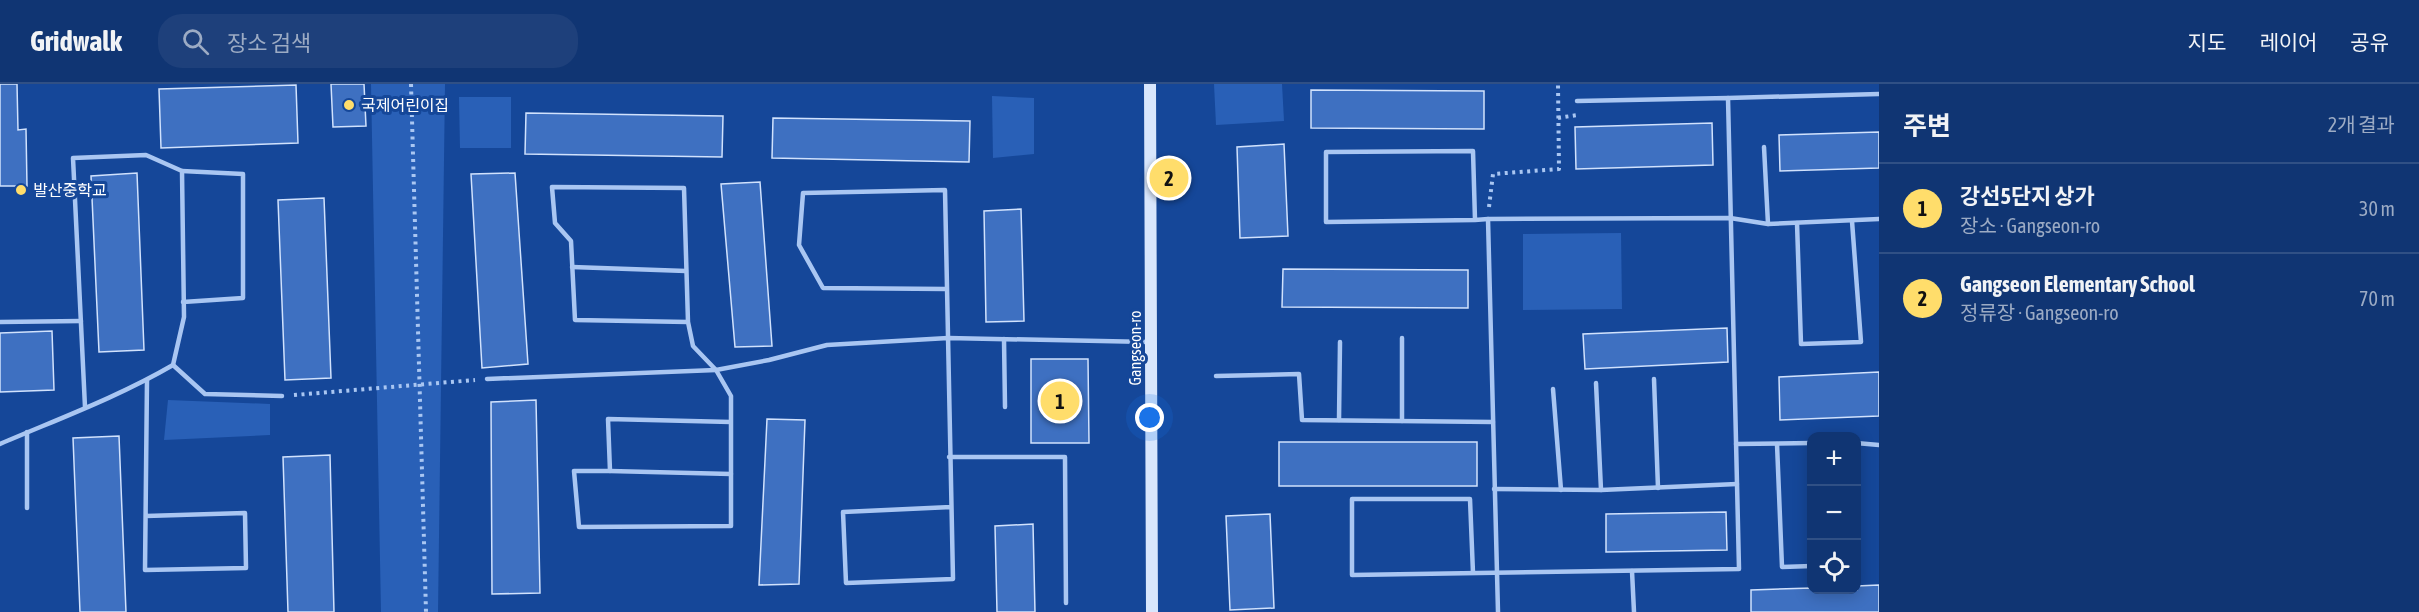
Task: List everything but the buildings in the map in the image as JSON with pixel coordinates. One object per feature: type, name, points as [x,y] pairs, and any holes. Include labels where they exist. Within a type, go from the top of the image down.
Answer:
[{"type":"main road","name":"Gangseon-ro","points":[[1150,84],[1152,612]]},
{"type":"lane","points":[[1577,100],[1879,94]]},
{"type":"lane","points":[[1473,573],[1470,499],[1352,499],[1352,575],[1632,571],[1739,568],[1728,98]]},
{"type":"lane","points":[[1764,147],[1768,224]]},
{"type":"lane","points":[[1476,220],[1473,151],[1326,152],[1326,222],[1731,218],[1768,224],[1879,219]]},
{"type":"lane","points":[[85,407],[73,158],[146,155],[182,171],[243,174],[243,298],[183,302]]},
{"type":"lane","points":[[0,444],[147,380],[173,365],[184,317],[182,171]]},
{"type":"lane","points":[[688,322],[575,320],[571,241],[555,223],[552,188],[684,188],[688,322],[693,346],[716,370],[731,396],[731,423],[731,474],[731,526],[579,527],[574,471],[731,474]]},
{"type":"lane","points":[[945,289],[823,288],[799,245],[803,193],[945,190],[945,289],[948,338],[949,458],[951,507],[952,579],[846,583],[843,512],[951,507]]},
{"type":"lane","points":[[1488,219],[1497,612]]},
{"type":"lane","points":[[1797,223],[1801,344],[1861,342],[1852,221]]},
{"type":"lane","points":[[572,267],[686,271]]},
{"type":"lane","points":[[0,322],[81,321]]},
{"type":"lane","points":[[487,379],[716,370],[769,360],[827,345],[948,338],[1151,342]]},
{"type":"lane","points":[[1402,338],[1402,421]]},
{"type":"lane","points":[[1004,339],[1005,407]]},
{"type":"lane","points":[[1340,342],[1340,420]]},
{"type":"lane","points":[[173,365],[205,394],[282,396]]},
{"type":"lane","points":[[1216,376],[1299,374],[1302,420],[1493,422]]},
{"type":"lane","points":[[1654,379],[1658,488]]},
{"type":"lane","points":[[146,516],[245,513],[246,568],[145,570],[147,380]]},
{"type":"lane","points":[[1596,383],[1601,490]]},
{"type":"lane","points":[[1553,389],[1561,489]]},
{"type":"lane","points":[[610,471],[608,419],[731,423]]},
{"type":"lane","points":[[27,432],[27,508]]},
{"type":"lane","points":[[1736,444],[1807,443]]},
{"type":"lane","points":[[1777,444],[1782,567],[1807,566]]},
{"type":"lane","points":[[1861,444],[1879,445]]},
{"type":"lane","points":[[949,458],[1065,457],[1066,603]]},
{"type":"lane","points":[[1494,489],[1601,490],[1737,484]]},
{"type":"lane","points":[[1632,571],[1634,612]]},
{"type":"path","points":[[411,84],[426,612]]},
{"type":"path","points":[[1488,219],[1492,174],[1559,169],[1558,84]]},
{"type":"path","points":[[282,396],[487,379]]},
{"type":"shaded area","points":[[371,84],[445,84],[438,612],[381,612]]},
{"type":"shaded area","points":[[1214,84],[1282,84],[1284,121],[1216,125]]},
{"type":"shaded area","points":[[992,96],[1034,98],[1034,154],[993,158]]},
{"type":"shaded area","points":[[459,97],[511,97],[511,148],[460,148]]},
{"type":"shaded area","points":[[1621,233],[1622,309],[1523,310],[1523,234]]},
{"type":"shaded area","points":[[168,400],[270,404],[270,435],[164,440]]},
{"type":"place","name":"국제어린이집","points":[[349,105]]},
{"type":"place","name":"Gangseon Elementary School","points":[[1169,178]]},
{"type":"place","name":"발산중학교","points":[[21,190]]},
{"type":"place","name":"강선5단지 상가","points":[[1060,401]]}]
